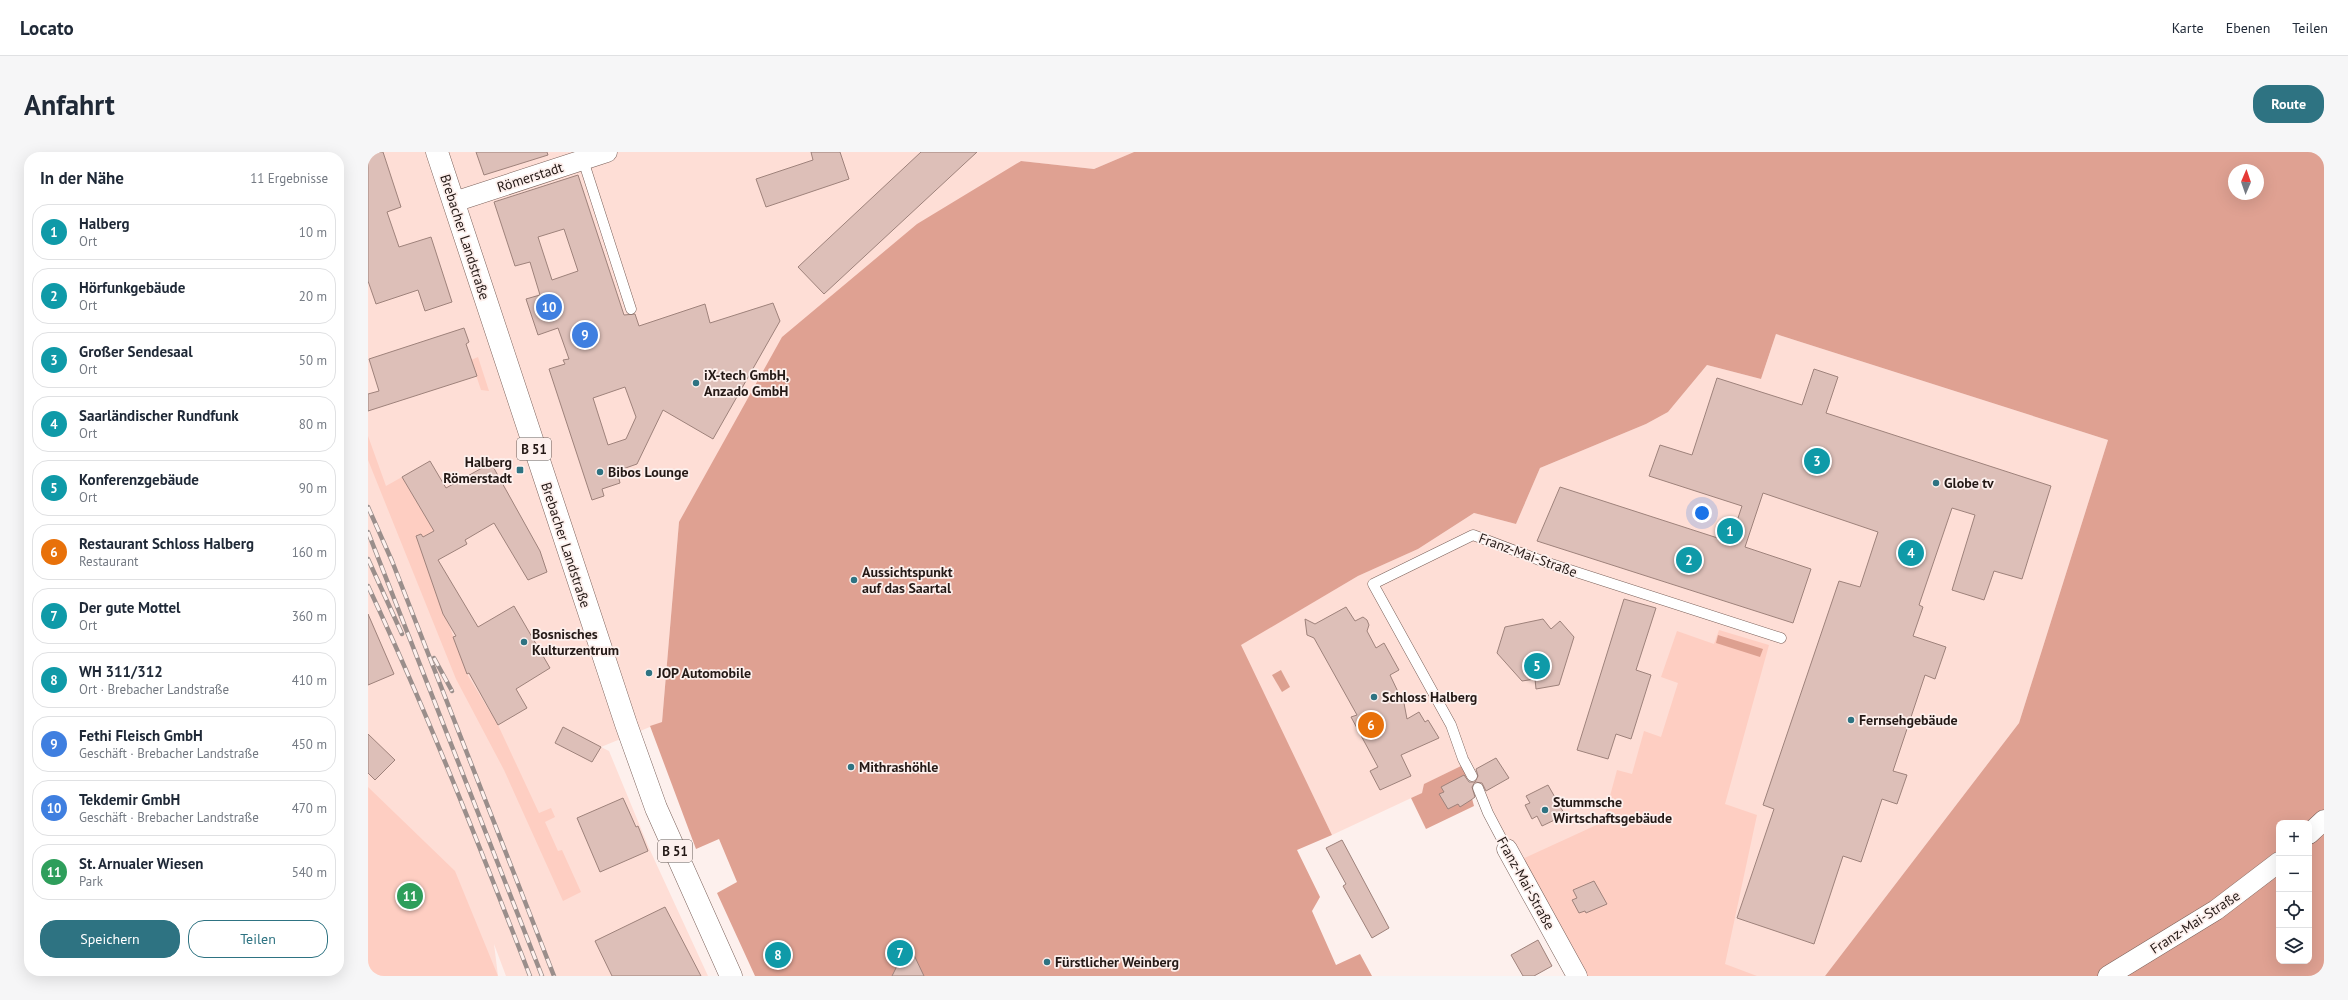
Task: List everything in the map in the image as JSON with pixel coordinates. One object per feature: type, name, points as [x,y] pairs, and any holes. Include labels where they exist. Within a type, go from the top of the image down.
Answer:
[{"type":"main road","name":"Brebacher Landstraße","points":[[437,152],[584,599],[654,801],[731,976]]},
{"type":"street","name":"Römerstadt","points":[[454,202],[607,152]]},
{"type":"street","points":[[2312,831],[2324,820]]},
{"type":"street","name":"Franz-Mai-Straße","points":[[1507,849],[1577,976]]},
{"type":"street","name":"Franz-Mai-Straße","points":[[2108,976],[2216,910],[2276,864]]},
{"type":"lane","points":[[583,160],[631,309]]},
{"type":"lane","name":"Franz-Mai-Straße","points":[[1472,776],[1463,759],[1451,725],[1373,584],[1473,535],[1542,561],[1781,638]]},
{"type":"lane","name":"Franz-Mai-Straße","points":[[1478,788],[1488,813],[1507,849]]},
{"type":"shaded area","points":[[368,152],[1134,152],[1094,169],[1020,161],[679,522],[662,722],[601,747],[609,751],[649,848],[708,976],[506,976],[494,944],[498,976],[368,794]]},
{"type":"shaded area","points":[[1134,152],[2324,152],[2324,976],[1825,976],[2019,723],[2108,440],[1776,334],[1761,379],[1707,365],[1668,412],[1646,424],[1540,468],[1516,524],[1474,513],[1418,549],[1358,576],[1241,645],[1332,835],[1297,850],[1320,897],[1312,911],[1336,965],[1360,954],[1372,976],[755,976],[717,893],[737,882],[719,839],[696,849],[650,726],[662,722],[679,522],[782,337],[917,224],[1021,161],[1094,169]]},
{"type":"shaded area","points":[[1776,334],[2108,440],[2019,723],[1825,976],[1583,976],[1463,765],[1425,784],[1422,793],[1332,835],[1240,645],[1358,576],[1418,549],[1474,513],[1516,524],[1540,468],[1646,424],[1668,412],[1707,365],[1761,379]]},
{"type":"shaded area","points":[[478,357],[489,391],[481,390],[471,360]]},
{"type":"shaded area","points":[[368,436],[386,486],[402,477],[434,531],[418,540],[467,674],[498,725],[539,813],[551,808],[555,817],[545,822],[558,851],[562,850],[581,892],[563,901],[504,770],[456,679],[368,460]]},
{"type":"shaded area","points":[[1719,630],[1769,645],[1725,804],[1757,815],[1725,964],[1757,976],[1584,976],[1520,860],[1603,822],[1617,770],[1632,774],[1644,731],[1661,737],[1678,683],[1661,677],[1677,631],[1714,644]]},
{"type":"shaded area","points":[[1718,635],[1763,649],[1760,657],[1716,643]]},
{"type":"shaded area","points":[[1281,670],[1290,687],[1282,692],[1272,675]]},
{"type":"shaded area","points":[[1463,765],[1474,806],[1426,829],[1411,798],[1422,793],[1424,784]]},
{"type":"shaded area","points":[[368,787],[455,871],[498,976],[368,976]]},
{"type":"building","points":[[368,152],[383,152],[401,207],[387,212],[399,247],[431,237],[452,302],[425,311],[418,290],[376,304],[368,281]]},
{"type":"building","points":[[476,152],[547,152],[548,155],[484,175]]},
{"type":"building","points":[[811,152],[840,152],[849,179],[766,207],[756,179],[813,160]]},
{"type":"building","points":[[921,152],[977,152],[824,294],[798,267]]},
{"type":"building","points":[[578,175],[624,315],[635,314],[639,326],[705,304],[710,323],[773,303],[780,321],[713,439],[663,410],[637,464],[617,471],[620,483],[602,489],[604,496],[592,500],[549,369],[565,364],[563,360],[569,359],[558,328],[538,335],[526,299],[540,295],[530,262],[515,266],[494,202]],"holes":[[[564,229],[578,271],[552,280],[538,237]],[[625,387],[636,417],[626,439],[608,445],[593,398]]]},
{"type":"building","points":[[464,328],[469,342],[466,344],[477,376],[368,411],[368,394],[379,391],[369,359]]},
{"type":"building","points":[[1814,369],[1838,377],[1826,413],[2051,486],[2022,579],[1994,571],[1984,600],[1952,590],[1975,515],[1952,508],[1919,605],[1923,607],[1913,636],[1946,647],[1935,679],[1925,675],[1893,771],[1907,775],[1897,804],[1882,799],[1861,862],[1843,856],[1814,944],[1737,918],[1774,809],[1763,805],[1839,581],[1860,587],[1878,532],[1763,493],[1745,547],[1811,569],[1793,623],[1537,541],[1560,487],[1730,542],[1742,506],[1649,476],[1660,445],[1692,455],[1717,378],[1802,405]]},
{"type":"building","points":[[430,461],[446,488],[491,463],[540,551],[547,572],[528,580],[494,523],[465,540],[467,544],[438,560],[478,627],[514,606],[550,668],[516,689],[527,708],[498,725],[469,673],[467,674],[453,637],[456,636],[443,614],[416,536],[421,534],[423,537],[434,531],[402,477]]},
{"type":"building","points":[[1624,599],[1656,608],[1636,670],[1651,675],[1631,739],[1616,734],[1608,759],[1577,750]]},
{"type":"building","name":"Schloss Halberg","points":[[1346,607],[1355,621],[1363,617],[1367,620],[1369,625],[1367,631],[1376,648],[1384,643],[1399,670],[1390,675],[1400,696],[1403,698],[1407,719],[1419,712],[1425,722],[1428,720],[1439,738],[1401,755],[1411,776],[1380,790],[1370,771],[1378,767],[1351,717],[1357,715],[1314,638],[1307,635],[1305,619],[1315,624]]},
{"type":"building","points":[[368,614],[394,674],[368,685]]},
{"type":"building","points":[[1543,619],[1551,629],[1560,621],[1574,637],[1559,685],[1536,689],[1535,679],[1522,681],[1497,653],[1505,627]]},
{"type":"building","points":[[563,727],[601,747],[592,762],[555,743]]},
{"type":"building","points":[[368,734],[395,760],[375,780],[368,773]]},
{"type":"building","points":[[1496,758],[1509,778],[1486,791],[1482,783],[1475,782],[1478,776],[1476,769]]},
{"type":"building","points":[[1464,775],[1469,782],[1475,782],[1472,787],[1475,797],[1460,807],[1458,804],[1448,809],[1439,794],[1444,792],[1441,787]]},
{"type":"building","name":"Stummsche Wirtschaftsgebäude","points":[[1548,785],[1565,815],[1542,826],[1537,816],[1532,819],[1525,805],[1530,803],[1526,796]]},
{"type":"building","points":[[623,798],[636,827],[638,826],[648,851],[600,872],[577,818]]},
{"type":"building","points":[[1342,840],[1389,928],[1372,938],[1343,886],[1346,884],[1326,848]]},
{"type":"building","points":[[1594,881],[1607,904],[1586,913],[1585,911],[1579,913],[1572,900],[1577,898],[1573,890]]},
{"type":"building","points":[[665,907],[701,976],[612,976],[595,941]]},
{"type":"building","points":[[1538,940],[1552,966],[1534,976],[1523,976],[1511,955]]},
{"type":"building","points":[[771,948],[784,948],[784,963],[772,963]]},
{"type":"building","points":[[903,954],[914,955],[924,976],[892,976]]},
{"type":"railway","points":[[368,507],[392,561],[554,976]]},
{"type":"railway","points":[[368,532],[542,976]]},
{"type":"railway","points":[[368,559],[402,634]]},
{"type":"railway","points":[[368,586],[432,731],[530,976]]},
{"type":"railway","points":[[434,658],[452,691]]},
{"type":"place","name":"Tekdemir GmbH","points":[[549,307]]},
{"type":"place","name":"Fethi Fleisch GmbH","points":[[585,335]]},
{"type":"place","name":"iX-tech GmbH, Anzado GmbH","points":[[696,383]]},
{"type":"place","name":"Großer Sendesaal","points":[[1817,461]]},
{"type":"place","name":"Halberg Römerstadt","points":[[520,470]]},
{"type":"place","name":"Bibos Lounge","points":[[600,472]]},
{"type":"place","name":"Globe tv","points":[[1936,483]]},
{"type":"place","name":"Halberg","points":[[1730,531]]},
{"type":"place","name":"Saarländischer Rundfunk","points":[[1911,553]]},
{"type":"place","name":"Hörfunkgebäude","points":[[1689,560]]},
{"type":"place","name":"Aussichtspunkt auf das Saartal","points":[[854,580]]},
{"type":"place","name":"Bosnisches Kulturzentrum","points":[[524,642]]},
{"type":"place","name":"Konferenzgebäude","points":[[1537,666]]},
{"type":"place","name":"JOP Automobile","points":[[649,673]]},
{"type":"place","name":"Schloss Halberg","points":[[1374,697]]},
{"type":"place","name":"Fernsehgebäude","points":[[1851,720]]},
{"type":"place","name":"Restaurant Schloss Halberg","points":[[1371,725]]},
{"type":"place","name":"Mithrashöhle","points":[[851,767]]},
{"type":"place","name":"Stummsche Wirtschaftsgebäude","points":[[1545,810]]},
{"type":"place","name":"St. Arnualer Wiesen","points":[[410,896]]},
{"type":"place","name":"Der gute Mottel","points":[[900,953]]},
{"type":"place","name":"WH 311/312","points":[[778,955]]},
{"type":"place","name":"Fürstlicher Weinberg","points":[[1047,962]]}]
